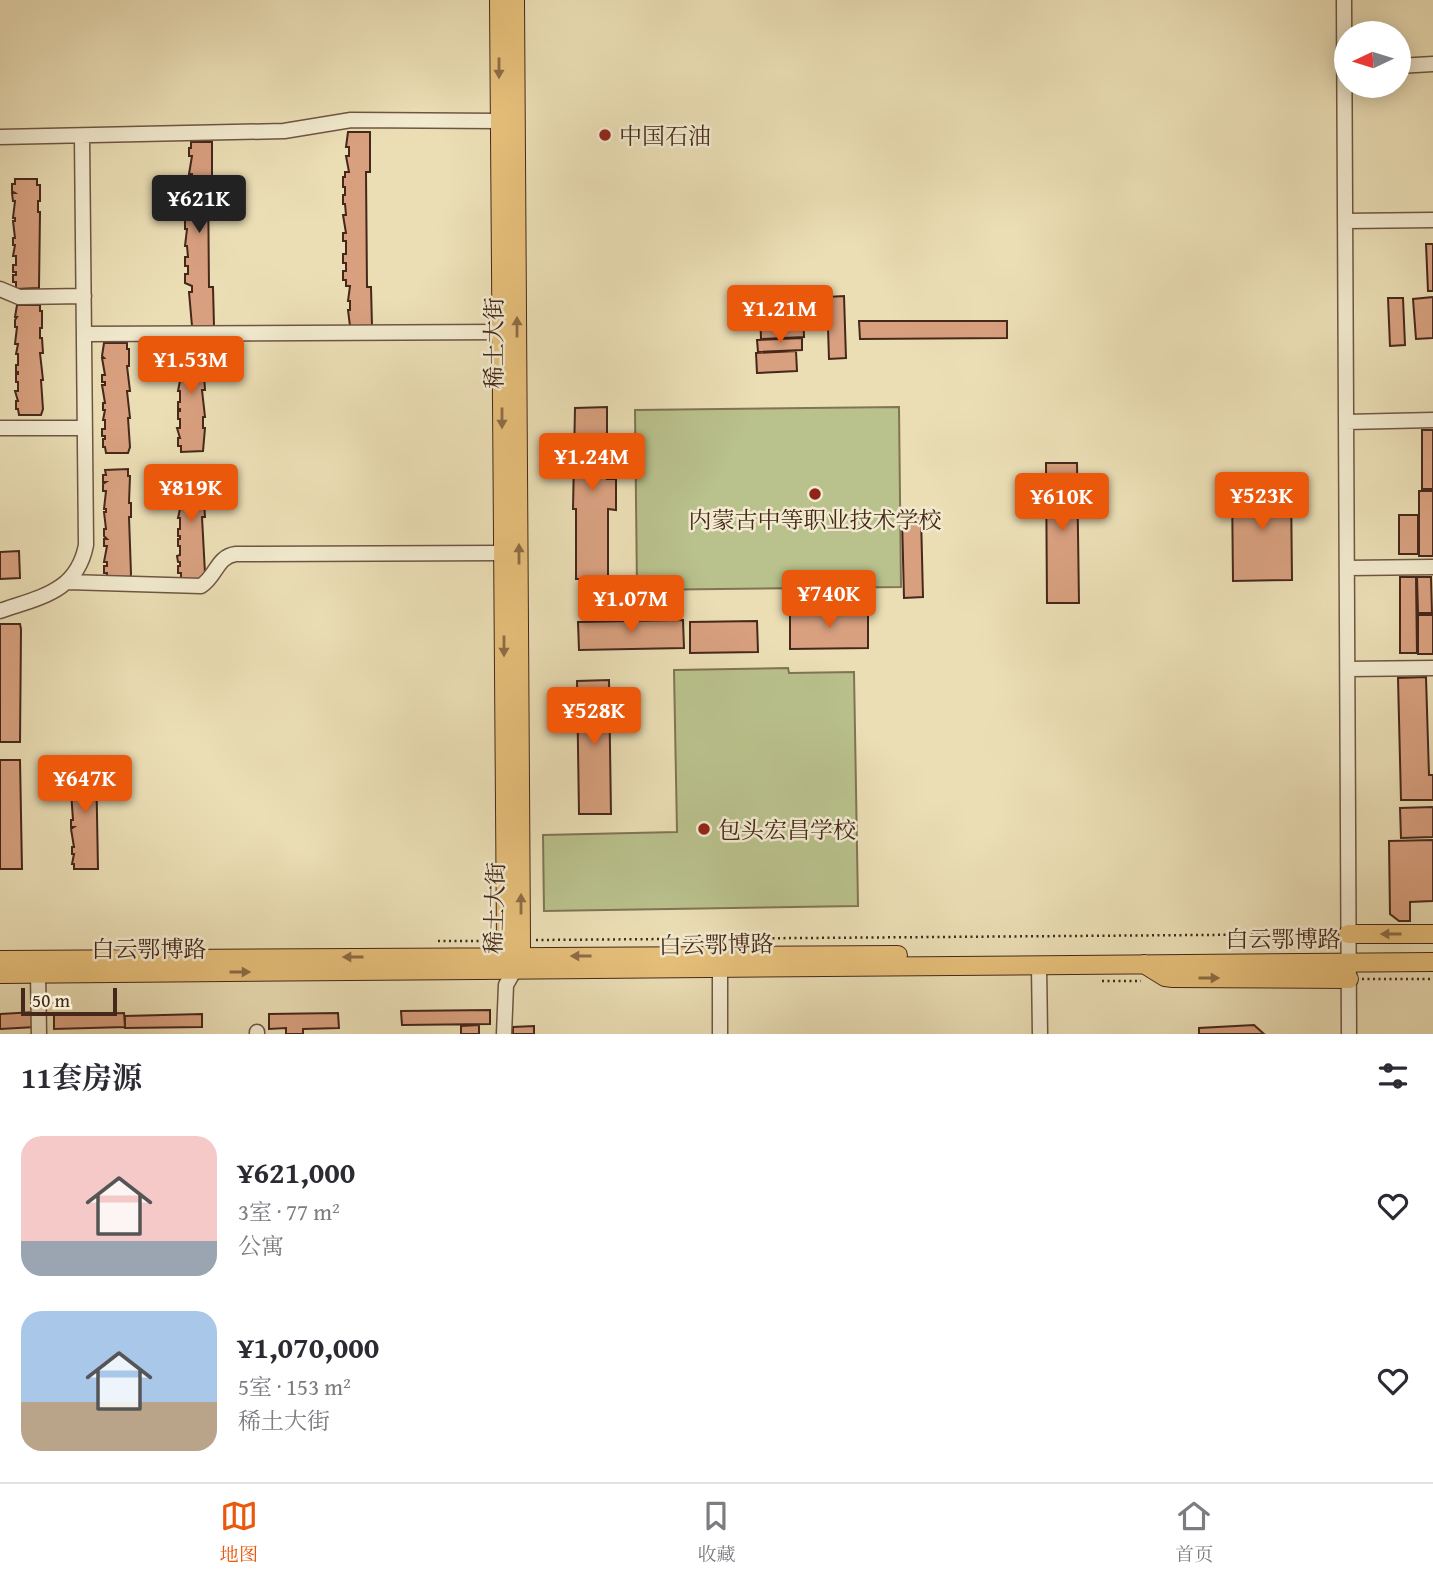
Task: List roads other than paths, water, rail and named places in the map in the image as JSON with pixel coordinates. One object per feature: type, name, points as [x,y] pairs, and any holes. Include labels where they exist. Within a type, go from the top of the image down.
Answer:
[{"type":"main road","name":"稀土大街","points":[[499,0],[503,553],[514,953]]},
{"type":"main road","name":"稀土大街","points":[[514,953],[515,0]]},
{"type":"main road","points":[[1348,934],[1433,934]]},
{"type":"main road","name":"白云鄂博路","points":[[0,960],[514,953],[1348,965],[1433,952]]},
{"type":"main road","name":"白云鄂博路","points":[[0,974],[514,953],[720,969],[1144,964],[1165,977],[1173,978],[1348,965],[1433,962]]},
{"type":"street","points":[[1344,0],[1344,21]]},
{"type":"street","points":[[1411,65],[1433,64]]},
{"type":"street","points":[[1345,98],[1349,1034]]},
{"type":"street","points":[[0,137],[284,131],[351,121],[500,121]]},
{"type":"street","points":[[0,611],[47,594],[68,582],[83,559],[86,545],[82,136]]},
{"type":"street","points":[[1345,221],[1433,220]]},
{"type":"street","points":[[0,289],[19,297],[84,296]]},
{"type":"street","points":[[85,334],[501,332]]},
{"type":"street","points":[[1346,422],[1433,420]]},
{"type":"street","points":[[0,428],[84,428]]},
{"type":"street","points":[[68,582],[201,586],[225,557],[236,554],[503,553]]},
{"type":"street","points":[[1347,568],[1433,567]]},
{"type":"street","points":[[1348,669],[1433,668]]},
{"type":"street","points":[[504,1034],[506,985],[514,953]]},
{"type":"street","points":[[1039,965],[1040,1034]]},
{"type":"street","points":[[720,969],[720,1034]]},
{"type":"street","points":[[38,973],[39,1034]]},
{"type":"place","name":"中国石油","points":[[605,135]]},
{"type":"place","name":"内蒙古中等职业技术学校","points":[[815,494]]},
{"type":"place","name":"包头宏昌学校","points":[[704,829]]}]
